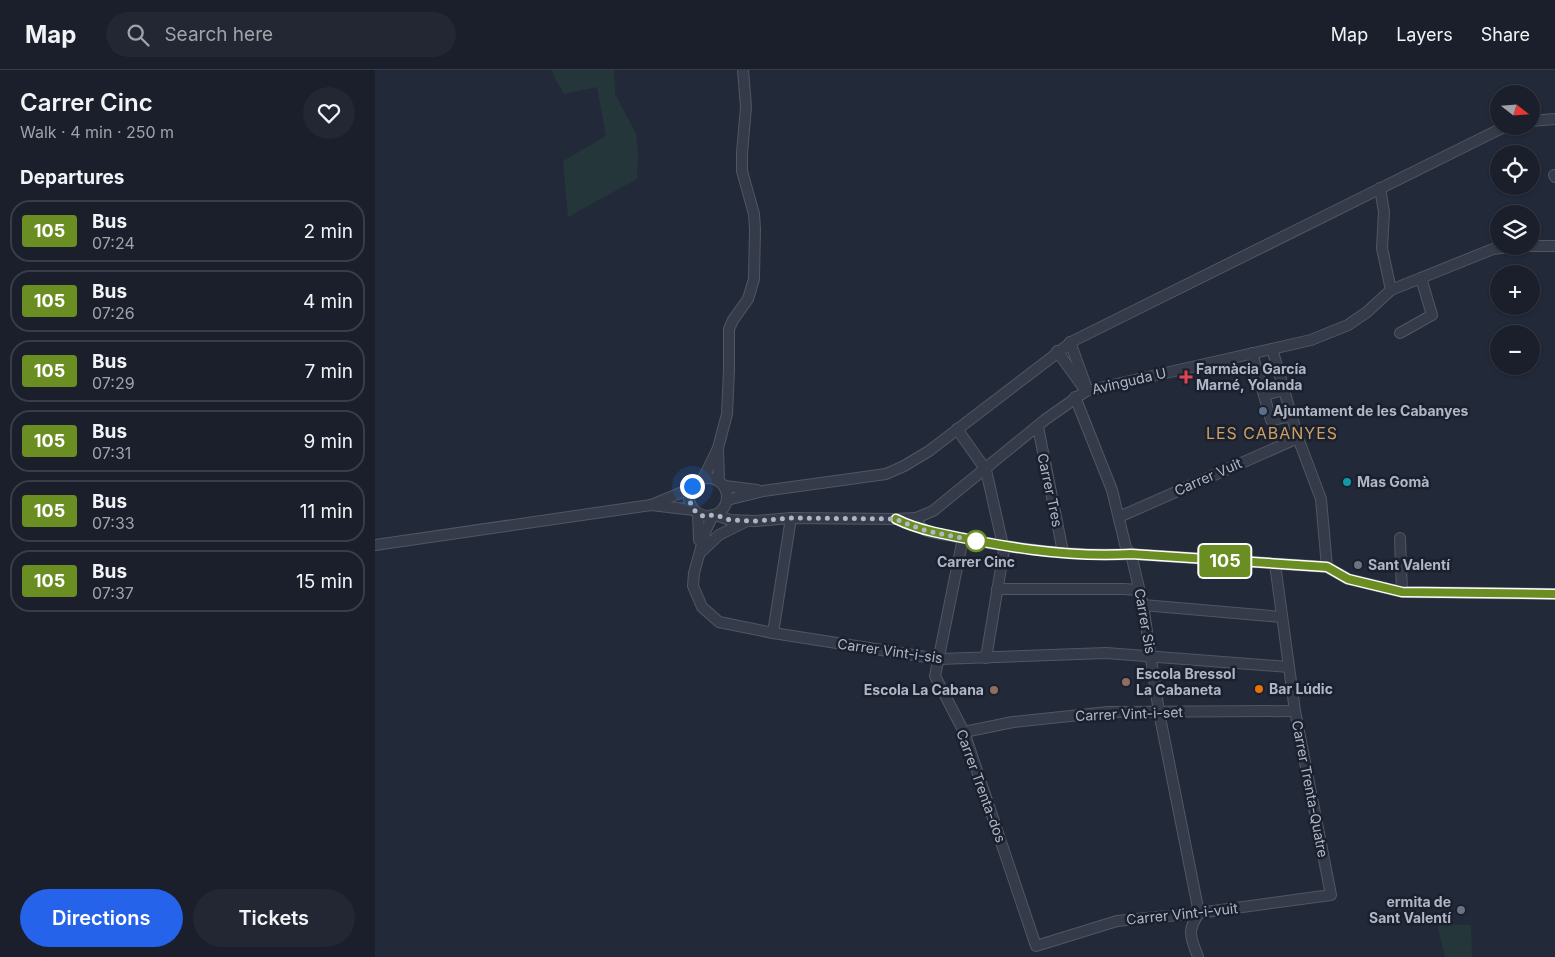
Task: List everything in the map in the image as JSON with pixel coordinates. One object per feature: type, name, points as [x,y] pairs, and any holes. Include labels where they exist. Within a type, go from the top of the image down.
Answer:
[{"type":"street","points":[[704,477],[718,448],[727,414],[729,329],[748,299],[754,279],[754,214],[742,172],[746,107],[743,70]]},
{"type":"street","points":[[1540,120],[1555,119]]},
{"type":"street","points":[[699,554],[706,530],[715,515],[722,511],[726,503],[763,491],[886,474],[904,466],[929,451],[1070,342],[1490,134]]},
{"type":"street","points":[[1380,188],[1384,212],[1382,248],[1391,290]]},
{"type":"street","points":[[1540,246],[1555,246]]},
{"type":"street","name":"Avinguda U","points":[[751,521],[791,518],[896,519],[919,523],[1037,427],[1075,397],[1086,391],[1311,340],[1348,325],[1367,312],[1391,290],[1490,250]]},
{"type":"street","points":[[1401,333],[1432,315],[1421,278]]},
{"type":"street","points":[[1070,342],[1085,383],[1086,391]]},
{"type":"street","points":[[1272,349],[1298,438],[1321,499],[1327,567]]},
{"type":"street","points":[[1057,351],[1086,391]]},
{"type":"street","points":[[1252,353],[1271,420],[1292,416]]},
{"type":"street","points":[[1264,395],[1284,390]]},
{"type":"street","name":"Carrer Sis","points":[[1075,397],[1112,490],[1126,548],[1131,554],[1143,605],[1159,712],[1199,913]]},
{"type":"street","name":"Carrer Tres","points":[[1037,427],[1063,552]]},
{"type":"street","points":[[957,429],[985,470],[1005,550],[986,658]]},
{"type":"street","name":"Carrer Vuit","points":[[1119,517],[1298,438]]},
{"type":"street","points":[[718,448],[726,503],[738,515],[751,521]]},
{"type":"street","points":[[699,554],[696,512],[689,500],[689,493],[697,480],[704,477],[712,477],[722,484],[763,491]]},
{"type":"street","points":[[375,545],[651,505],[692,486]]},
{"type":"street","points":[[651,505],[696,512],[703,516],[715,515],[730,520],[751,521]]},
{"type":"street","points":[[773,633],[791,518]]},
{"type":"street","points":[[699,554],[719,535],[751,521]]},
{"type":"street","points":[[919,523],[927,531],[1045,551],[1131,554],[1327,567],[1348,579],[1402,592],[1555,594]]},
{"type":"street","name":"Carrer Trenta-dos","points":[[963,538],[935,676],[964,732],[1036,946]]},
{"type":"street","points":[[1400,538],[1402,592]]},
{"type":"street","name":"Carrer Vint-i-sis","points":[[699,554],[693,586],[702,607],[719,622],[773,633],[939,659],[1106,653],[1289,667]]},
{"type":"street","name":"Carrer Trenta-Quatre","points":[[1275,564],[1295,711],[1331,895]]},
{"type":"street","points":[[997,589],[1139,590]]},
{"type":"street","points":[[1143,605],[1282,617]]},
{"type":"street","name":"Carrer Vint-i-set","points":[[964,732],[1013,722],[1108,712],[1295,711]]},
{"type":"street","name":"Carrer Vint-i-vuit","points":[[1036,946],[1117,921],[1199,913],[1331,895]]},
{"type":"street","points":[[1198,957],[1191,937],[1191,924],[1199,913]]},
{"type":"shaded area","points":[[552,70],[614,70],[615,94],[636,134],[638,152],[637,179],[568,217],[563,161],[606,136],[597,87],[564,94]]},
{"type":"shaded area","points":[[1437,924],[1471,925],[1472,957],[1445,957]]},
{"type":"bus line","name":"105","points":[[896,519],[908,525],[934,532],[1045,551],[1131,554],[1327,567],[1348,579],[1402,592],[1555,594]]},
{"type":"place","name":"Farmàcia García Marné, Yolanda","points":[[1186,377]]},
{"type":"place","name":"Ajuntament de les Cabanyes","points":[[1263,411]]},
{"type":"place","name":"Mas Gomà","points":[[1347,482]]},
{"type":"place","name":"Carrer Cinc","points":[[976,541]]},
{"type":"place","name":"Sant Valentí","points":[[1358,565]]},
{"type":"place","name":"Escola Bressol La Cabaneta","points":[[1126,682]]},
{"type":"place","name":"Bar Lúdic","points":[[1259,689]]},
{"type":"place","name":"Escola La Cabana","points":[[994,690]]},
{"type":"place","name":"ermita de Sant Valentí","points":[[1461,910]]},
{"type":"district","name":"LES CABANYES","points":[[1272,433]]},
{"type":"route","points":[[692,486],[689,500],[694,510],[703,516],[716,515],[730,520],[755,521],[791,518],[896,519],[908,525],[921,527],[927,531],[976,541]]}]
